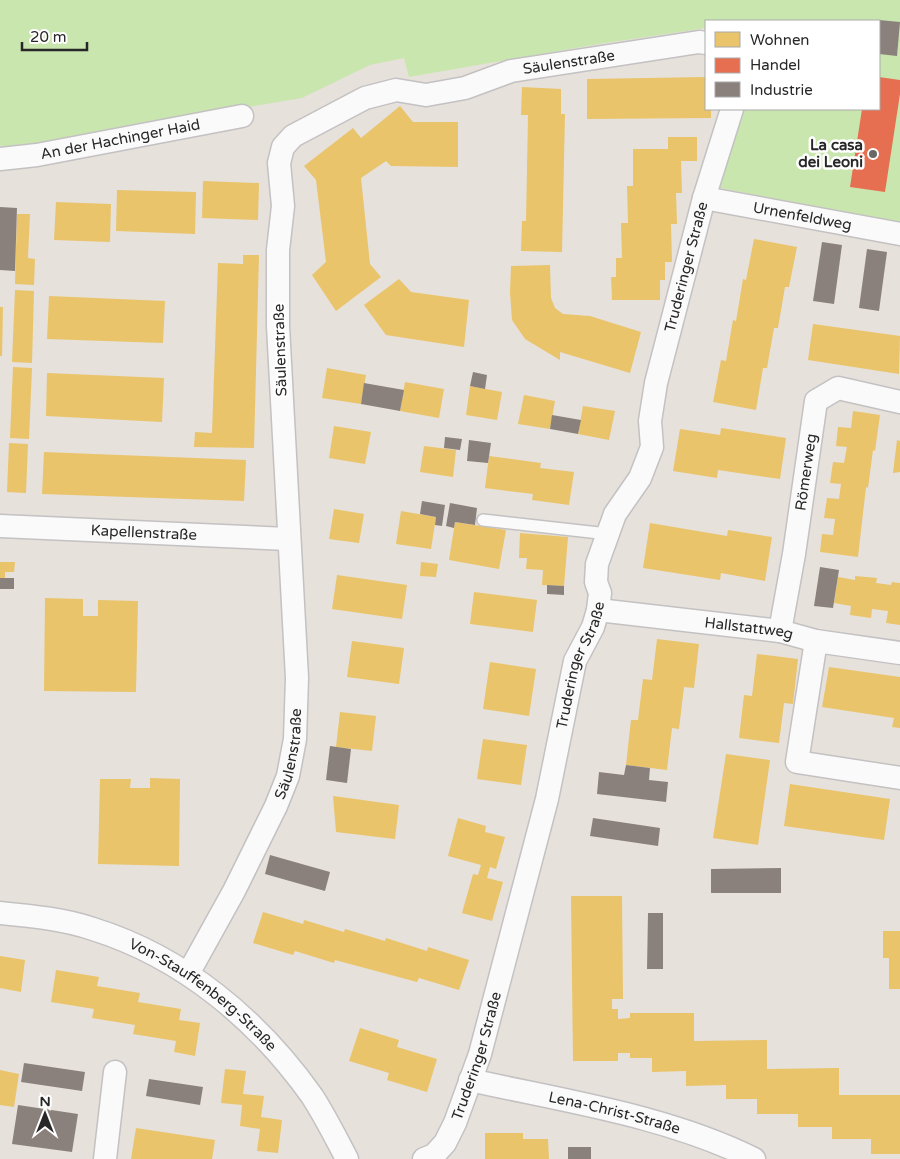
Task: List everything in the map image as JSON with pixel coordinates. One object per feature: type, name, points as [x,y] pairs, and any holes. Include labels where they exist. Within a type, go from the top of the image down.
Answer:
[{"type":"street","name":"Säulenstraße","points":[[188,974],[234,892],[276,806],[288,776],[295,739],[297,678],[278,326],[278,250],[283,206],[279,163],[283,147],[293,136],[365,98],[396,90],[426,95],[465,88],[511,71],[699,42],[705,43]]},
{"type":"street","name":"Truderinger Straße","points":[[424,1159],[434,1155],[445,1143],[455,1123],[482,1044],[548,799],[575,661],[593,627],[598,610],[600,593],[596,582],[598,564],[615,514],[640,478],[652,447],[650,421],[652,399],[704,198],[732,110]]},
{"type":"street","name":"An der Hachinger Haid","points":[[0,158],[37,155],[242,116]]},
{"type":"street","name":"Urnenfeldweg","points":[[704,198],[900,234]]},
{"type":"street","name":"Römerweg","points":[[780,631],[796,544],[816,401],[838,388],[900,402]]},
{"type":"street","name":"Kapellenstraße","points":[[0,526],[288,539]]},
{"type":"street","name":"Hallstattweg","points":[[598,610],[780,631],[816,641],[900,653]]},
{"type":"street","points":[[816,641],[797,762],[900,778]]},
{"type":"street","name":"Von-Stauffenberg-Straße","points":[[0,913],[49,919],[93,929],[141,948],[188,974],[239,1014],[284,1061],[313,1098],[347,1159]]},
{"type":"street","points":[[105,1159],[115,1072]]},
{"type":"street","name":"Lena-Christ-Straße","points":[[470,1080],[676,1128],[733,1148],[754,1159]]},
{"type":"lane","points":[[483,520],[608,534]]},
{"type":"green space","points":[[0,0],[900,0],[900,223],[720,188],[743,110],[880,110],[880,20],[705,20],[705,28],[599,44],[409,77],[404,58],[370,65],[302,98],[4,148],[0,145]]},
{"type":"building: Wohnen","points":[[705,77],[705,110],[711,110],[711,118],[587,119],[587,79]]},
{"type":"building: Wohnen","points":[[522,87],[561,89],[561,114],[565,114],[562,252],[521,251],[522,221],[526,221],[528,115],[521,115]]},
{"type":"building: Wohnen","points":[[400,106],[413,122],[458,122],[458,167],[391,166],[386,161],[361,178],[370,264],[381,277],[336,311],[312,275],[326,262],[316,180],[304,166],[353,128],[361,138]]},
{"type":"building: Wohnen","points":[[668,137],[697,137],[697,161],[681,161],[682,193],[676,193],[677,224],[671,224],[672,262],[665,262],[665,280],[660,280],[660,300],[612,300],[611,277],[616,277],[616,258],[622,258],[621,223],[628,223],[627,186],[633,186],[633,149],[668,149]]},
{"type":"building: Wohnen","points":[[203,181],[259,183],[258,220],[202,218]]},
{"type":"building: Wohnen","points":[[117,190],[196,192],[195,234],[116,231]]},
{"type":"building: Wohnen","points":[[56,202],[111,204],[110,242],[54,240]]},
{"type":"building: Wohnen","points":[[17,214],[30,214],[28,258],[35,259],[34,285],[15,284]]},
{"type":"building: Wohnen","points":[[754,239],[797,247],[789,287],[785,287],[778,328],[774,328],[767,368],[763,368],[756,410],[713,402],[721,360],[726,361],[733,320],[736,321],[743,279],[746,280]]},
{"type":"building: Wohnen","points":[[243,255],[259,255],[254,448],[194,447],[195,432],[212,433],[218,263],[243,264]]},
{"type":"building: Wohnen","points":[[550,265],[551,298],[555,308],[563,314],[590,316],[641,332],[630,373],[560,352],[560,360],[525,339],[512,320],[511,266]]},
{"type":"building: Wohnen","points":[[399,279],[411,292],[469,300],[464,347],[386,335],[364,305]]},
{"type":"building: Wohnen","points":[[15,290],[34,291],[32,363],[12,362]]},
{"type":"building: Wohnen","points":[[49,296],[165,301],[163,343],[47,339]]},
{"type":"building: Wohnen","points":[[0,307],[3,307],[2,356],[0,356]]},
{"type":"building: Wohnen","points":[[813,324],[900,336],[899,374],[808,360]]},
{"type":"building: Wohnen","points":[[13,367],[32,368],[29,439],[10,438]]},
{"type":"building: Wohnen","points":[[327,368],[366,375],[361,404],[322,398]]},
{"type":"building: Wohnen","points":[[47,373],[164,378],[162,422],[46,416]]},
{"type":"building: Wohnen","points":[[405,382],[444,389],[439,418],[400,411]]},
{"type":"building: Wohnen","points":[[470,386],[502,392],[497,420],[466,415]]},
{"type":"building: Wohnen","points":[[524,395],[555,401],[550,429],[518,424]]},
{"type":"building: Wohnen","points":[[583,406],[615,411],[609,440],[578,434]]},
{"type":"building: Wohnen","points":[[853,411],[880,415],[868,488],[866,487],[858,557],[820,552],[822,534],[833,535],[835,519],[824,518],[827,498],[839,499],[841,484],[830,483],[833,462],[844,463],[847,447],[836,446],[838,427],[851,428]]},
{"type":"building: Wohnen","points":[[334,426],[371,432],[365,464],[329,458]]},
{"type":"building: Wohnen","points":[[721,428],[786,438],[780,479],[718,470],[717,478],[673,471],[680,429],[720,435]]},
{"type":"building: Wohnen","points":[[897,440],[900,441],[900,472],[893,473]]},
{"type":"building: Wohnen","points":[[9,443],[28,444],[26,493],[7,492]]},
{"type":"building: Wohnen","points":[[424,446],[456,450],[453,477],[420,472]]},
{"type":"building: Wohnen","points":[[44,452],[246,460],[244,501],[42,494]]},
{"type":"building: Wohnen","points":[[489,456],[541,463],[540,468],[574,472],[569,505],[532,500],[533,494],[485,488]]},
{"type":"building: Wohnen","points":[[334,509],[364,514],[359,543],[329,539]]},
{"type":"building: Wohnen","points":[[401,511],[436,517],[431,549],[396,544]]},
{"type":"building: Wohnen","points":[[455,522],[506,530],[499,569],[449,560]]},
{"type":"building: Wohnen","points":[[650,523],[727,536],[728,530],[772,537],[765,581],[721,573],[720,580],[643,568]]},
{"type":"building: Wohnen","points":[[520,533],[568,537],[564,586],[542,585],[543,570],[526,569],[527,558],[519,558]]},
{"type":"building: Wohnen","points":[[0,562],[15,562],[14,572],[5,572],[5,578],[0,578]]},
{"type":"building: Wohnen","points":[[421,562],[438,564],[436,577],[420,576]]},
{"type":"building: Wohnen","points":[[337,575],[407,585],[402,619],[332,609]]},
{"type":"building: Wohnen","points":[[855,576],[877,578],[876,583],[891,585],[892,582],[900,583],[900,625],[886,623],[888,611],[872,609],[871,618],[850,615],[851,606],[834,603],[838,577],[855,580]]},
{"type":"building: Wohnen","points":[[474,592],[537,600],[533,632],[470,624]]},
{"type":"building: Wohnen","points":[[45,598],[83,599],[83,616],[98,616],[98,600],[138,601],[136,692],[44,691]]},
{"type":"building: Wohnen","points":[[657,639],[699,644],[694,688],[684,687],[679,729],[672,728],[667,770],[626,765],[631,720],[638,720],[643,679],[652,680]]},
{"type":"building: Wohnen","points":[[352,641],[404,648],[399,684],[347,677]]},
{"type":"building: Wohnen","points":[[757,654],[798,659],[793,704],[784,703],[779,743],[739,738],[744,695],[752,696]]},
{"type":"building: Wohnen","points":[[490,662],[536,669],[529,716],[483,709]]},
{"type":"building: Wohnen","points":[[829,667],[900,677],[900,728],[892,727],[894,718],[822,707]]},
{"type":"building: Wohnen","points":[[340,712],[376,716],[372,751],[336,747]]},
{"type":"building: Wohnen","points":[[483,739],[527,745],[521,785],[477,779]]},
{"type":"building: Wohnen","points":[[726,754],[770,760],[758,845],[713,838]]},
{"type":"building: Wohnen","points":[[150,778],[180,779],[179,866],[98,864],[100,779],[131,779],[130,788],[150,788]]},
{"type":"building: Wohnen","points":[[790,784],[890,799],[884,840],[784,826]]},
{"type":"building: Wohnen","points":[[333,796],[399,805],[395,839],[336,832]]},
{"type":"building: Wohnen","points":[[458,818],[486,826],[485,832],[505,837],[496,869],[490,867],[487,878],[503,882],[492,921],[462,913],[473,874],[478,875],[481,865],[448,856]]},
{"type":"building: Wohnen","points":[[571,896],[622,896],[623,999],[612,999],[612,1009],[618,1009],[618,1019],[630,1018],[630,1013],[694,1013],[694,1041],[767,1040],[767,1069],[839,1068],[839,1095],[900,1095],[900,1154],[871,1154],[871,1139],[832,1139],[832,1127],[798,1127],[798,1114],[757,1114],[757,1099],[726,1099],[726,1085],[686,1086],[686,1071],[652,1072],[652,1058],[630,1058],[630,1053],[618,1053],[618,1061],[573,1061]]},
{"type":"building: Wohnen","points":[[263,912],[303,924],[304,920],[344,932],[345,929],[385,941],[386,938],[427,951],[428,947],[469,960],[459,990],[419,978],[417,982],[335,960],[334,963],[295,951],[293,955],[253,943]]},
{"type":"building: Wohnen","points":[[883,931],[900,931],[900,989],[889,989],[889,958],[883,958]]},
{"type":"building: Wohnen","points":[[0,956],[25,960],[21,992],[0,988]]},
{"type":"building: Wohnen","points":[[56,970],[99,977],[97,986],[140,993],[138,1002],[181,1009],[179,1020],[200,1023],[195,1056],[174,1052],[176,1041],[133,1034],[135,1025],[92,1018],[94,1009],[51,1002]]},
{"type":"building: Wohnen","points":[[360,1028],[399,1040],[397,1047],[437,1059],[427,1092],[387,1080],[389,1073],[349,1061]]},
{"type":"building: Wohnen","points":[[225,1069],[246,1071],[243,1094],[264,1096],[261,1117],[282,1120],[278,1153],[257,1151],[260,1129],[240,1126],[242,1105],[221,1103]]},
{"type":"building: Wohnen","points":[[0,1070],[19,1074],[14,1107],[0,1105]]},
{"type":"building: Wohnen","points":[[136,1128],[215,1140],[212,1159],[131,1159]]},
{"type":"building: Wohnen","points":[[485,1133],[523,1133],[523,1139],[548,1139],[549,1159],[485,1159]]},
{"type":"building: Handel","points":[[880,77],[900,80],[900,94],[885,192],[850,187],[862,110],[880,110]]},
{"type":"building: Industrie","points":[[880,20],[900,22],[897,56],[880,54]]},
{"type":"building: Industrie","points":[[0,207],[17,208],[15,271],[0,270]]},
{"type":"building: Industrie","points":[[822,242],[842,245],[834,304],[813,301]]},
{"type":"building: Industrie","points":[[867,249],[887,252],[879,311],[859,308]]},
{"type":"building: Industrie","points":[[473,372],[487,375],[485,389],[470,386]]},
{"type":"building: Industrie","points":[[364,383],[404,390],[400,411],[361,404]]},
{"type":"building: Industrie","points":[[552,415],[581,420],[578,434],[550,429]]},
{"type":"building: Industrie","points":[[445,437],[462,439],[460,450],[444,448]]},
{"type":"building: Industrie","points":[[469,440],[491,443],[488,463],[467,461]]},
{"type":"building: Industrie","points":[[422,501],[445,505],[442,526],[435,525],[436,517],[420,514]]},
{"type":"building: Industrie","points":[[450,503],[477,508],[475,525],[455,522],[454,528],[446,526]]},
{"type":"building: Industrie","points":[[820,567],[839,570],[833,608],[814,606]]},
{"type":"building: Industrie","points":[[0,578],[14,578],[14,589],[0,589]]},
{"type":"building: Industrie","points":[[547,585],[564,586],[564,595],[547,594]]},
{"type":"building: Industrie","points":[[330,746],[351,749],[347,783],[326,780]]},
{"type":"building: Industrie","points":[[626,765],[650,768],[649,780],[668,782],[666,802],[597,794],[599,772],[624,775]]},
{"type":"building: Industrie","points":[[593,818],[660,828],[658,846],[590,836]]},
{"type":"building: Industrie","points":[[270,855],[330,872],[325,891],[265,874]]},
{"type":"building: Industrie","points":[[781,868],[781,893],[711,893],[711,869]]},
{"type":"building: Industrie","points":[[648,913],[663,913],[663,969],[647,969]]},
{"type":"building: Industrie","points":[[24,1063],[85,1072],[82,1091],[21,1082]]},
{"type":"building: Industrie","points":[[149,1079],[203,1087],[200,1105],[146,1096]]},
{"type":"building: Industrie","points":[[18,1105],[78,1114],[72,1152],[12,1144]]},
{"type":"building: Industrie","points":[[568,1147],[591,1147],[591,1159],[568,1159]]},
{"type":"place","name":"La casa dei Leoni","points":[[873,154]]}]
